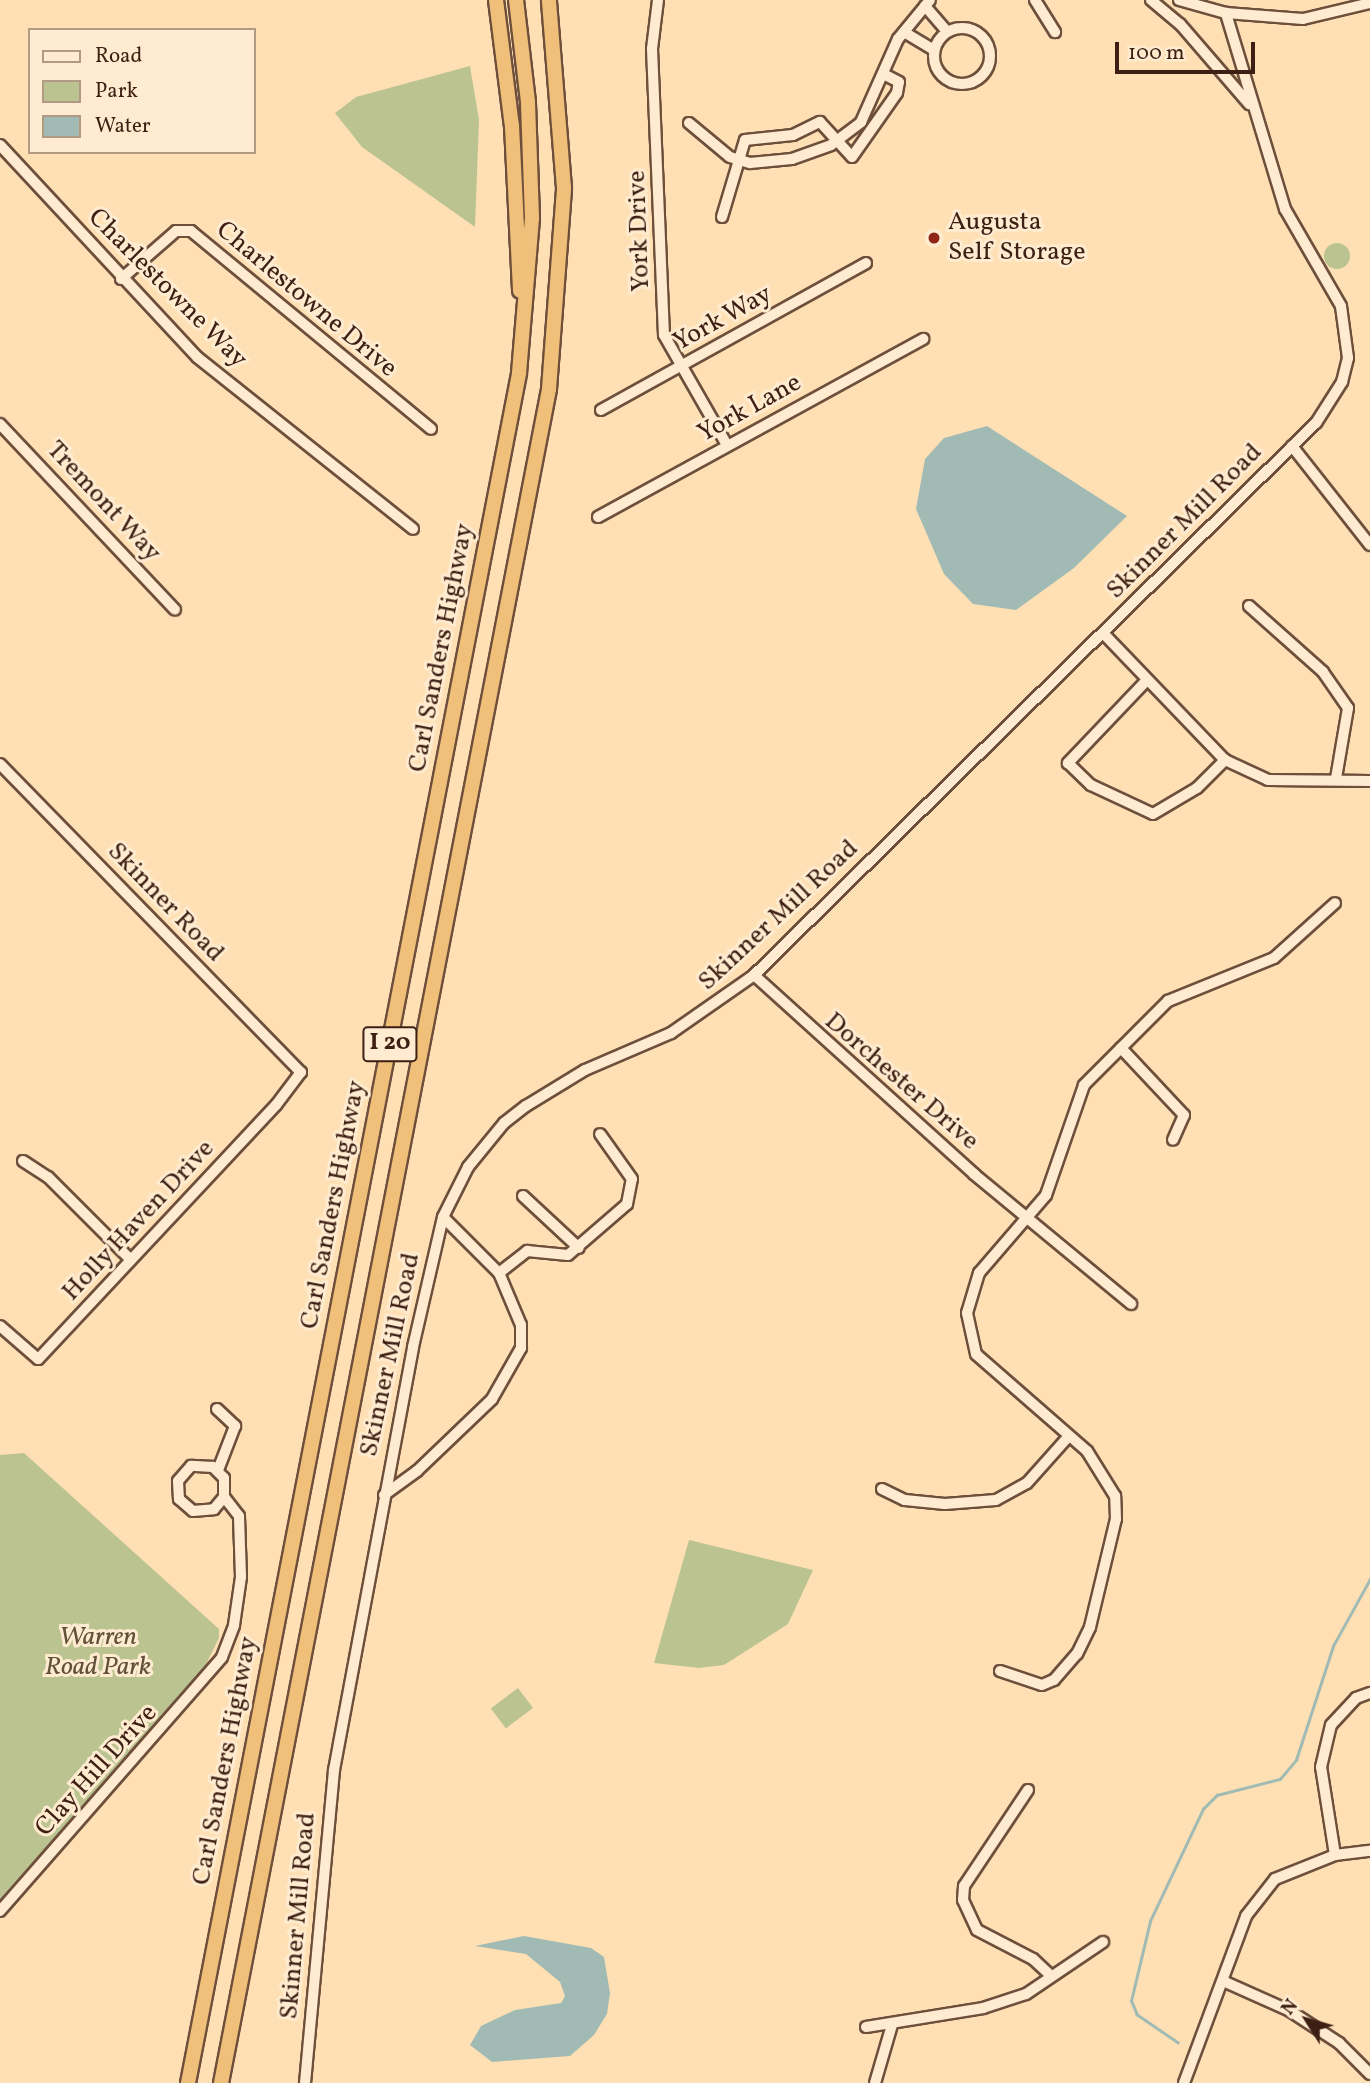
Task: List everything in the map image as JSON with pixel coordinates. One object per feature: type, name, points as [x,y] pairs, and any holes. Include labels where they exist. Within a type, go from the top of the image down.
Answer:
[{"type":"highway","points":[[496,0],[512,126],[523,339]]},
{"type":"highway","name":"Carl Sanders Highway","points":[[188,2083],[523,339],[531,167],[516,0]]},
{"type":"highway","name":"I 20","points":[[221,2083],[547,401],[563,240],[559,85],[549,0]]},
{"type":"highway","points":[[558,0],[559,85]]},
{"type":"street","name":"York Drive","points":[[658,0],[652,49],[664,335],[726,445]]},
{"type":"street","points":[[1035,0],[1055,32]]},
{"type":"street","points":[[1152,0],[1180,24],[1251,105]]},
{"type":"street","points":[[1179,0],[1226,13],[1303,19],[1370,4]]},
{"type":"street","points":[[689,123],[737,159],[792,159],[838,139],[861,122],[904,32],[927,3],[947,31]]},
{"type":"street","name":"Skinner Mill Road","points":[[305,2083],[334,1770],[384,1495],[443,1217],[468,1167],[504,1123],[585,1070],[671,1032],[754,975],[1292,446],[1331,405],[1342,383],[1349,358],[1341,306],[1294,231],[1251,105],[1226,13]]},
{"type":"street","points":[[969,28],[984,37],[990,59],[984,74],[964,84],[947,80],[936,67],[934,50],[947,31],[969,28]]},
{"type":"street","points":[[904,32],[934,50]]},
{"type":"street","points":[[722,217],[745,139],[793,135],[820,122],[852,157],[868,142],[897,93],[899,82],[883,74]]},
{"type":"street","name":"Charlestowne Way","points":[[0,145],[121,279],[197,356],[413,529]]},
{"type":"street","name":"Charlestowne Drive","points":[[121,279],[176,231],[191,231],[431,429]]},
{"type":"street","name":"York Way","points":[[601,410],[866,263]]},
{"type":"street","name":"York Lane","points":[[598,517],[923,339]]},
{"type":"street","name":"Tremont Way","points":[[0,424],[175,610]]},
{"type":"street","points":[[1292,446],[1370,545]]},
{"type":"street","points":[[1249,606],[1322,672],[1348,708],[1336,778]]},
{"type":"street","points":[[1103,633],[1225,760],[1268,780],[1336,778],[1370,781]]},
{"type":"street","points":[[1147,680],[1068,763],[1091,785],[1153,814],[1197,788],[1225,760]]},
{"type":"street","name":"Skinner Road","points":[[0,764],[301,1072]]},
{"type":"street","points":[[1000,1671],[1028,1685],[1054,1680],[1090,1628],[1115,1519],[1115,1496],[1099,1465],[998,1377],[976,1354],[969,1333],[967,1313],[979,1273],[1055,1177],[1074,1101],[1121,1048],[1168,1001],[1274,958],[1335,903]]},
{"type":"street","name":"Dorchester Drive","points":[[754,975],[963,1165],[1027,1214],[1131,1304]]},
{"type":"street","points":[[1121,1048],[1184,1115],[1172,1140]]},
{"type":"street","name":"Holly Haven Drive","points":[[0,1326],[38,1359],[131,1261],[301,1072]]},
{"type":"street","points":[[499,1273],[527,1251],[568,1255],[579,1248],[632,1193],[632,1179],[600,1134]]},
{"type":"street","points":[[23,1161],[48,1177],[131,1261]]},
{"type":"street","points":[[523,1196],[579,1248]]},
{"type":"street","points":[[384,1495],[427,1462],[510,1376],[521,1348],[522,1325],[499,1273],[443,1217]]},
{"type":"street","points":[[217,1409],[235,1426],[218,1470],[191,1466],[181,1474],[177,1490],[183,1504],[199,1513],[214,1509],[224,1497]]},
{"type":"street","points":[[882,1489],[905,1500],[945,1504],[996,1500],[1027,1483],[1068,1437]]},
{"type":"street","name":"Clay Hill Drive","points":[[0,1911],[222,1657],[234,1625],[241,1577],[239,1516],[224,1497],[225,1484],[218,1470]]},
{"type":"street","points":[[1335,1855],[1321,1767],[1331,1725],[1356,1698],[1370,1693]]},
{"type":"street","points":[[1028,1790],[964,1886],[963,1900],[977,1930],[1033,1959],[1050,1975]]},
{"type":"street","points":[[1184,2083],[1246,1916],[1275,1879],[1335,1855],[1370,1851]]},
{"type":"street","points":[[866,2027],[892,2025],[983,2008],[1026,1994],[1050,1975],[1103,1942]]},
{"type":"street","points":[[1223,1981],[1290,2011],[1339,2042],[1370,2074]]},
{"type":"street","points":[[875,2083],[892,2025]]},
{"type":"green space","points":[[470,66],[479,120],[475,227],[362,147],[335,113],[356,97]]},
{"type":"green space","points":[[1337,243],[1346,247],[1350,256],[1346,265],[1337,269],[1328,265],[1324,256],[1328,247]]},
{"type":"green space","name":"Warren Road Park","points":[[24,1453],[219,1629],[219,1638],[188,1701],[0,1903],[0,1455]]},
{"type":"green space","points":[[689,1540],[813,1570],[788,1624],[724,1665],[699,1668],[654,1663]]},
{"type":"green space","points":[[518,1688],[533,1708],[506,1728],[491,1708]]},
{"type":"water","points":[[987,426],[1127,516],[1074,568],[1016,610],[973,604],[944,574],[916,509],[925,459],[944,438]]},
{"type":"water","points":[[524,1936],[591,1948],[604,1957],[610,1993],[607,2014],[594,2035],[570,2056],[492,2062],[470,2045],[481,2026],[515,2010],[561,2003],[565,1996],[560,1982],[526,1954],[475,1946]]},
{"type":"waterway","points":[[1178,2043],[1137,2015],[1131,2001],[1150,1921],[1203,1809],[1217,1795],[1280,1779],[1296,1760],[1333,1646],[1370,1579]]},
{"type":"place","name":"Augusta Self Storage","points":[[934,238]]}]
